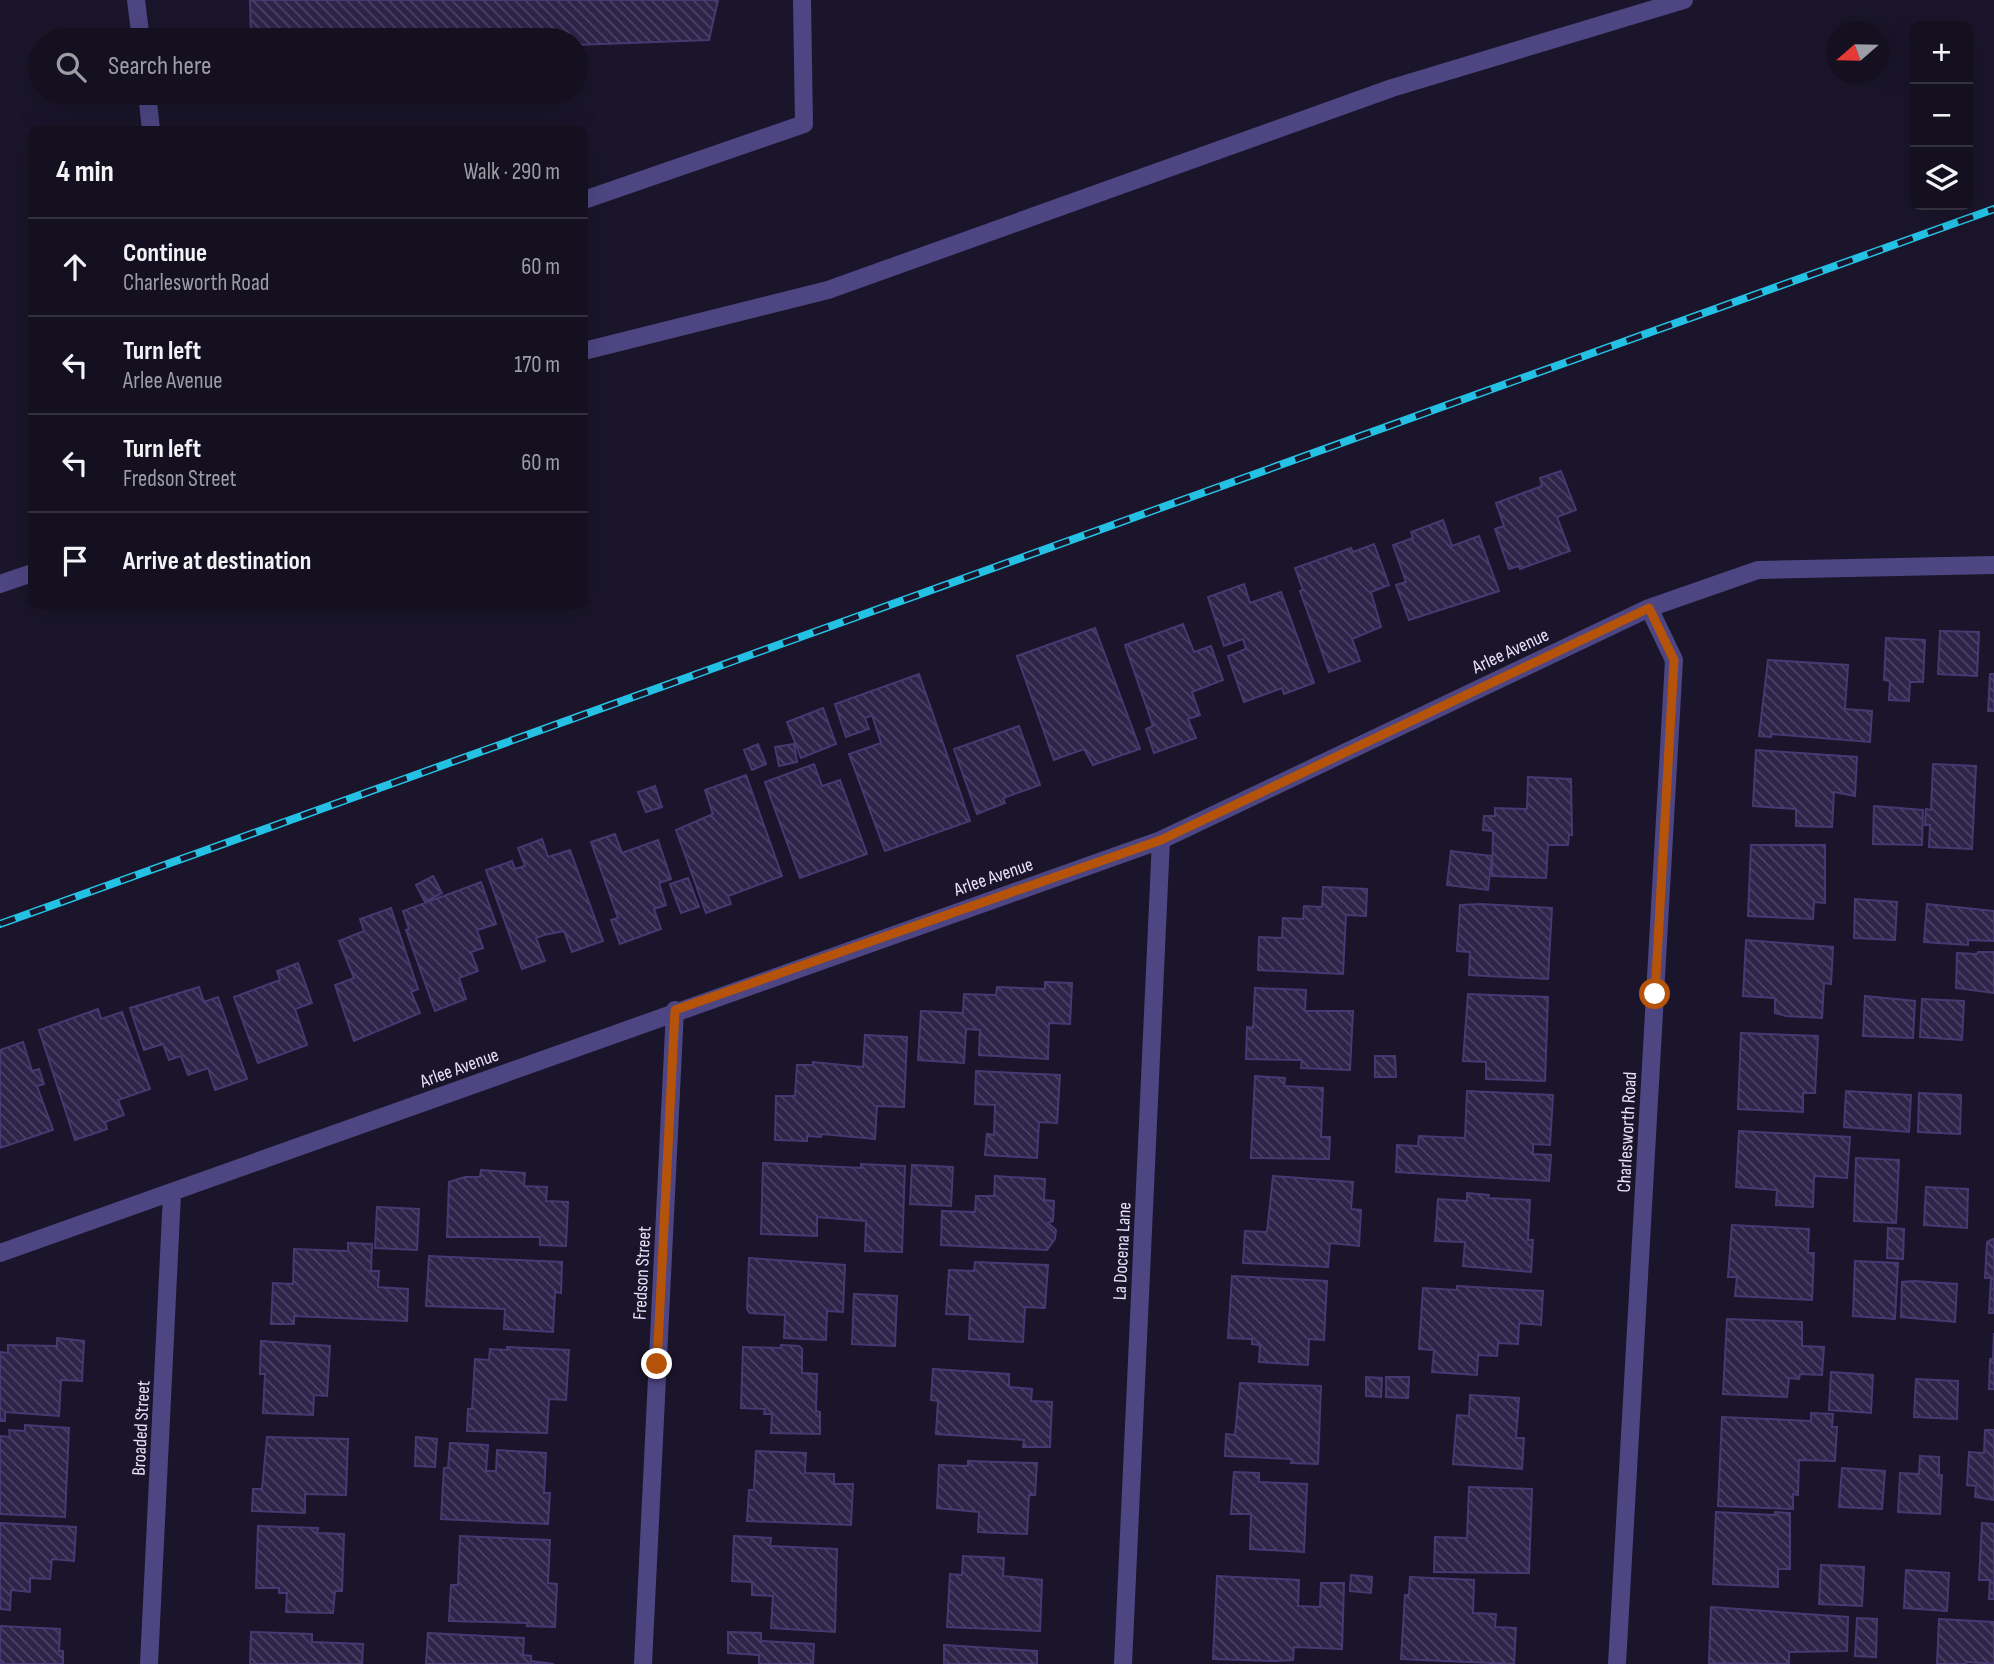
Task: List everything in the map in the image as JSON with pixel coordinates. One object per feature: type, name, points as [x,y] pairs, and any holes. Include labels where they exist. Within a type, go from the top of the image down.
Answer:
[{"type":"street","points":[[136,0],[140,28]]},
{"type":"street","points":[[588,199],[804,124],[802,0]]},
{"type":"street","points":[[588,350],[828,290],[1392,88],[1684,0]]},
{"type":"street","points":[[148,105],[151,126]]},
{"type":"street","name":"Arlee Avenue","points":[[0,1253],[172,1194],[675,1010],[1161,840],[1649,608],[1758,570],[1994,565]]},
{"type":"street","points":[[0,584],[28,574]]},
{"type":"street","name":"Charlesworth Road","points":[[1617,1664],[1674,660],[1649,608]]},
{"type":"street","name":"La Docena Lane","points":[[1123,1664],[1161,840]]},
{"type":"street","name":"Fredson Street","points":[[643,1664],[675,1010]]},
{"type":"street","name":"Broaded Street","points":[[149,1664],[172,1194]]},
{"type":"building","points":[[250,0],[718,0],[709,40],[588,45],[588,28],[251,28]]},
{"type":"building","points":[[1561,471],[1576,510],[1557,517],[1570,551],[1520,569],[1519,566],[1509,569],[1495,529],[1504,526],[1496,503],[1542,486],[1540,478]]},
{"type":"building","points":[[1443,520],[1452,546],[1479,536],[1499,591],[1409,620],[1396,585],[1406,582],[1393,545],[1413,538],[1411,532]]},
{"type":"building","points":[[1374,544],[1389,585],[1371,592],[1381,627],[1352,639],[1360,661],[1329,672],[1300,591],[1303,590],[1295,568],[1351,548],[1353,552]]},
{"type":"building","points":[[1244,584],[1250,603],[1281,592],[1314,683],[1284,694],[1282,688],[1244,702],[1228,656],[1246,649],[1243,639],[1224,646],[1208,597]]},
{"type":"building","points":[[1183,624],[1194,652],[1211,646],[1223,680],[1192,692],[1200,715],[1188,719],[1196,738],[1154,753],[1146,729],[1153,726],[1125,645]]},
{"type":"building","points":[[1095,628],[1140,749],[1093,765],[1084,749],[1054,760],[1017,656]]},
{"type":"building","points":[[1940,631],[1979,632],[1977,676],[1938,674]]},
{"type":"building","points":[[1886,638],[1925,640],[1923,682],[1910,682],[1909,701],[1889,700],[1890,681],[1884,680]]},
{"type":"building","points":[[1768,660],[1848,665],[1845,709],[1872,711],[1870,742],[1771,734],[1771,737],[1759,736]]},
{"type":"building","points":[[919,674],[970,821],[885,851],[849,754],[881,743],[872,715],[865,718],[869,729],[846,737],[835,704]]},
{"type":"building","points":[[1990,674],[1994,674],[1994,711],[1988,711]]},
{"type":"building","points":[[823,708],[836,744],[801,758],[787,722]]},
{"type":"building","points":[[1019,726],[1040,785],[1003,798],[1005,803],[977,814],[954,749]]},
{"type":"building","points":[[758,744],[766,764],[752,770],[744,750]]},
{"type":"building","points":[[794,744],[797,762],[779,766],[775,747]]},
{"type":"building","points":[[1756,750],[1857,757],[1855,796],[1834,792],[1832,827],[1796,826],[1796,809],[1753,806]]},
{"type":"building","points":[[814,764],[822,786],[840,780],[867,854],[800,878],[765,782]]},
{"type":"building","points":[[1933,764],[1976,766],[1972,849],[1929,847],[1930,825],[1925,825],[1926,809],[1931,810]]},
{"type":"building","points":[[746,775],[782,876],[728,896],[731,904],[706,913],[676,830],[713,814],[705,790]]},
{"type":"building","points":[[1528,777],[1571,779],[1572,835],[1569,835],[1568,845],[1548,845],[1546,878],[1492,876],[1493,831],[1483,830],[1484,816],[1495,816],[1495,808],[1527,809]]},
{"type":"building","points":[[655,786],[662,807],[646,812],[638,792]]},
{"type":"building","points":[[1874,806],[1923,810],[1922,845],[1873,844]]},
{"type":"building","points":[[615,834],[622,853],[658,840],[671,879],[659,883],[666,905],[654,909],[661,929],[620,944],[611,920],[618,918],[591,842]]},
{"type":"building","points":[[542,839],[548,857],[570,850],[603,941],[572,952],[564,931],[544,935],[536,938],[545,961],[522,969],[486,870],[512,861],[515,869],[525,866],[518,848]]},
{"type":"building","points":[[1751,845],[1825,845],[1825,903],[1814,902],[1813,919],[1748,916]]},
{"type":"building","points":[[1451,851],[1492,856],[1488,890],[1447,885]]},
{"type":"building","points":[[433,876],[442,893],[425,902],[416,885]]},
{"type":"building","points":[[688,878],[699,907],[681,913],[670,884]]},
{"type":"building","points":[[481,882],[496,924],[477,930],[483,948],[471,952],[478,971],[459,978],[466,999],[435,1011],[406,930],[409,929],[403,911]]},
{"type":"building","points":[[1323,887],[1367,889],[1366,916],[1346,915],[1343,974],[1258,970],[1259,937],[1282,938],[1283,918],[1303,919],[1304,906],[1322,907]]},
{"type":"building","points":[[1855,899],[1897,902],[1895,940],[1854,938]]},
{"type":"building","points":[[1927,904],[1994,911],[1994,941],[1968,940],[1968,945],[1924,942]]},
{"type":"building","points":[[1460,905],[1552,908],[1548,979],[1469,975],[1470,952],[1457,951]]},
{"type":"building","points":[[391,908],[418,989],[411,992],[420,1013],[354,1041],[335,985],[354,978],[339,941],[364,931],[360,919]]},
{"type":"building","points":[[1746,940],[1833,947],[1831,984],[1824,983],[1822,1018],[1775,1013],[1775,998],[1743,996]]},
{"type":"building","points":[[1994,952],[1994,993],[1956,988],[1957,953]]},
{"type":"building","points":[[298,963],[312,1003],[295,1009],[307,1045],[258,1063],[234,997],[280,980],[277,971]]},
{"type":"building","points":[[1045,982],[1072,983],[1070,1024],[1049,1023],[1048,1059],[979,1055],[980,1030],[966,1029],[964,1063],[918,1060],[921,1011],[963,1013],[964,994],[996,995],[997,987],[1045,989]]},
{"type":"building","points":[[199,987],[204,1002],[218,997],[247,1079],[215,1090],[208,1068],[188,1075],[181,1056],[169,1060],[163,1044],[144,1050],[130,1008]]},
{"type":"building","points":[[1255,988],[1306,990],[1305,1011],[1353,1011],[1350,1070],[1301,1068],[1302,1060],[1246,1059],[1247,1027],[1253,1028]]},
{"type":"building","points":[[1468,994],[1548,997],[1545,1081],[1486,1079],[1486,1062],[1463,1061]]},
{"type":"building","points":[[1865,996],[1915,1001],[1913,1038],[1863,1036]]},
{"type":"building","points":[[1922,999],[1964,1001],[1962,1040],[1920,1037]]},
{"type":"building","points":[[98,1009],[101,1019],[122,1012],[150,1089],[118,1100],[124,1115],[105,1122],[107,1129],[75,1140],[39,1030]]},
{"type":"building","points":[[1741,1033],[1818,1036],[1815,1093],[1803,1093],[1803,1112],[1738,1109]]},
{"type":"building","points":[[865,1035],[907,1037],[904,1107],[877,1106],[875,1139],[822,1134],[821,1137],[807,1136],[807,1141],[775,1140],[776,1096],[795,1096],[797,1065],[813,1065],[813,1062],[863,1067]]},
{"type":"building","points":[[23,1042],[32,1071],[39,1069],[44,1084],[37,1086],[53,1130],[0,1148],[0,1050]]},
{"type":"building","points":[[1375,1056],[1395,1056],[1396,1077],[1375,1077]]},
{"type":"building","points":[[976,1071],[1060,1075],[1057,1123],[1039,1122],[1037,1158],[985,1155],[987,1134],[994,1135],[995,1105],[975,1104]]},
{"type":"building","points":[[1255,1076],[1285,1078],[1284,1086],[1323,1088],[1321,1137],[1330,1137],[1329,1159],[1251,1158]]},
{"type":"building","points":[[1467,1091],[1553,1095],[1550,1145],[1533,1144],[1533,1154],[1551,1155],[1549,1181],[1396,1172],[1397,1145],[1418,1146],[1419,1136],[1465,1138]]},
{"type":"building","points":[[1846,1091],[1911,1095],[1909,1132],[1844,1127]]},
{"type":"building","points":[[1919,1093],[1961,1095],[1960,1134],[1918,1132]]},
{"type":"building","points":[[1739,1131],[1850,1137],[1847,1178],[1814,1176],[1813,1207],[1776,1205],[1777,1190],[1736,1187]]},
{"type":"building","points":[[1856,1158],[1899,1160],[1896,1223],[1854,1221]]},
{"type":"building","points":[[763,1163],[861,1168],[861,1164],[905,1166],[902,1252],[865,1251],[866,1221],[817,1217],[817,1236],[761,1234]]},
{"type":"building","points":[[912,1165],[953,1167],[951,1206],[910,1204]]},
{"type":"building","points":[[481,1170],[525,1173],[524,1186],[547,1187],[546,1201],[568,1202],[566,1246],[540,1245],[540,1237],[447,1237],[449,1182],[465,1177],[480,1177]]},
{"type":"building","points":[[995,1176],[1045,1179],[1044,1200],[1054,1201],[1053,1221],[1048,1223],[1056,1230],[1055,1239],[1047,1250],[941,1245],[942,1211],[975,1212],[976,1196],[994,1196]]},
{"type":"building","points":[[1273,1176],[1353,1182],[1351,1209],[1361,1210],[1359,1246],[1330,1243],[1328,1267],[1243,1263],[1245,1231],[1267,1232]]},
{"type":"building","points":[[1926,1187],[1968,1189],[1967,1228],[1924,1225]]},
{"type":"building","points":[[1467,1193],[1489,1195],[1488,1198],[1530,1200],[1528,1240],[1533,1240],[1531,1272],[1463,1266],[1465,1242],[1435,1241],[1438,1199],[1467,1201]]},
{"type":"building","points":[[377,1207],[419,1209],[417,1250],[375,1248]]},
{"type":"building","points":[[1732,1225],[1809,1229],[1808,1253],[1814,1253],[1812,1300],[1735,1296],[1737,1277],[1728,1277]]},
{"type":"building","points":[[1888,1228],[1904,1229],[1903,1259],[1887,1258]]},
{"type":"building","points":[[1993,1239],[1994,1313],[1989,1313],[1991,1278],[1985,1278],[1987,1242]]},
{"type":"building","points":[[348,1243],[372,1244],[371,1271],[379,1271],[378,1287],[408,1289],[407,1321],[294,1316],[294,1324],[271,1324],[273,1283],[293,1284],[294,1249],[348,1251]]},
{"type":"building","points":[[429,1256],[562,1262],[561,1293],[555,1292],[553,1332],[504,1329],[505,1309],[426,1306]]},
{"type":"building","points":[[749,1258],[845,1265],[843,1312],[827,1311],[826,1340],[784,1338],[785,1315],[750,1313],[747,1309]]},
{"type":"building","points":[[1855,1261],[1898,1263],[1895,1319],[1853,1316]]},
{"type":"building","points":[[975,1262],[1048,1265],[1045,1308],[1025,1307],[1023,1342],[969,1339],[970,1315],[946,1314],[949,1270],[974,1271]]},
{"type":"building","points":[[1232,1276],[1327,1281],[1324,1340],[1309,1339],[1308,1365],[1259,1362],[1260,1345],[1252,1344],[1252,1339],[1228,1338]]},
{"type":"building","points":[[1902,1282],[1957,1284],[1955,1322],[1901,1317]]},
{"type":"building","points":[[1457,1286],[1543,1291],[1541,1325],[1519,1323],[1518,1344],[1498,1343],[1497,1356],[1478,1355],[1477,1375],[1432,1372],[1434,1350],[1419,1349],[1423,1288],[1457,1290]]},
{"type":"building","points":[[854,1294],[897,1296],[895,1346],[852,1344]]},
{"type":"building","points":[[1727,1319],[1802,1322],[1802,1346],[1824,1347],[1822,1375],[1800,1374],[1799,1379],[1789,1378],[1787,1397],[1723,1394]]},
{"type":"building","points":[[1994,1333],[1994,1389],[1989,1389],[1990,1359],[1993,1359]]},
{"type":"building","points":[[57,1338],[84,1341],[82,1381],[61,1380],[59,1416],[5,1412],[5,1421],[0,1421],[0,1352],[8,1353],[8,1345],[57,1346]]},
{"type":"building","points":[[261,1341],[330,1346],[327,1396],[314,1395],[313,1415],[263,1413],[265,1374],[260,1374]]},
{"type":"building","points":[[781,1345],[799,1346],[802,1349],[802,1373],[817,1374],[816,1411],[820,1412],[820,1434],[771,1433],[772,1414],[764,1414],[765,1409],[741,1408],[743,1347],[781,1348]]},
{"type":"building","points":[[507,1347],[569,1350],[566,1400],[549,1399],[547,1433],[467,1431],[468,1409],[472,1409],[475,1359],[489,1360],[490,1349],[507,1350]]},
{"type":"building","points":[[933,1369],[1009,1374],[1009,1387],[1032,1389],[1031,1401],[1052,1402],[1050,1447],[1023,1447],[1024,1440],[936,1434],[938,1401],[931,1400]]},
{"type":"building","points":[[1831,1372],[1873,1375],[1871,1413],[1829,1410]]},
{"type":"building","points":[[1366,1377],[1382,1378],[1381,1397],[1366,1396]]},
{"type":"building","points":[[1386,1377],[1409,1377],[1408,1398],[1386,1397]]},
{"type":"building","points":[[1916,1379],[1958,1381],[1957,1419],[1914,1417]]},
{"type":"building","points":[[1240,1383],[1321,1386],[1318,1464],[1291,1463],[1292,1459],[1225,1456],[1226,1434],[1235,1435]]},
{"type":"building","points":[[1470,1395],[1519,1398],[1516,1438],[1524,1438],[1522,1469],[1453,1464],[1457,1415],[1469,1416]]},
{"type":"building","points":[[1811,1413],[1833,1414],[1832,1427],[1837,1427],[1835,1461],[1799,1460],[1798,1495],[1793,1494],[1793,1509],[1718,1506],[1722,1417],[1811,1421]]},
{"type":"building","points":[[25,1425],[69,1428],[65,1517],[0,1514],[0,1436],[10,1437],[9,1430],[25,1431]]},
{"type":"building","points":[[1985,1430],[1994,1430],[1994,1500],[1975,1497],[1976,1486],[1967,1485],[1969,1452],[1984,1453]]},
{"type":"building","points":[[267,1437],[348,1439],[346,1495],[305,1494],[305,1513],[252,1511],[253,1489],[262,1489]]},
{"type":"building","points":[[416,1437],[437,1439],[435,1467],[415,1466]]},
{"type":"building","points":[[450,1443],[488,1445],[486,1471],[496,1471],[497,1450],[546,1453],[544,1493],[550,1493],[548,1524],[441,1519],[444,1468],[448,1468]]},
{"type":"building","points":[[756,1451],[806,1453],[805,1473],[834,1474],[834,1484],[853,1484],[851,1525],[747,1521],[749,1490],[754,1490]]},
{"type":"building","points":[[1920,1456],[1939,1457],[1939,1475],[1942,1475],[1940,1514],[1898,1512],[1900,1473],[1919,1474]]},
{"type":"building","points":[[968,1461],[1037,1463],[1035,1495],[1029,1495],[1027,1534],[978,1532],[979,1512],[937,1508],[939,1465],[968,1466]]},
{"type":"building","points":[[1842,1468],[1885,1471],[1882,1509],[1839,1507]]},
{"type":"building","points":[[1234,1472],[1259,1473],[1259,1482],[1307,1484],[1304,1552],[1250,1549],[1251,1514],[1231,1514]]},
{"type":"building","points":[[1469,1487],[1532,1489],[1529,1573],[1434,1572],[1435,1537],[1467,1538]]},
{"type":"building","points":[[1716,1512],[1775,1515],[1775,1512],[1790,1513],[1790,1569],[1778,1569],[1778,1587],[1713,1584]]},
{"type":"building","points":[[0,1523],[76,1527],[74,1561],[52,1559],[50,1579],[30,1578],[30,1592],[11,1590],[10,1610],[0,1609]]},
{"type":"building","points":[[1982,1523],[1994,1524],[1994,1599],[1989,1599],[1990,1580],[1979,1580]]},
{"type":"building","points":[[258,1526],[318,1528],[317,1533],[344,1534],[342,1591],[335,1591],[333,1613],[286,1612],[287,1593],[279,1593],[279,1588],[256,1588]]},
{"type":"building","points":[[460,1536],[550,1540],[548,1583],[557,1584],[555,1627],[527,1626],[528,1623],[449,1621],[451,1585],[458,1585]]},
{"type":"building","points":[[734,1536],[771,1538],[770,1546],[837,1549],[835,1632],[771,1628],[773,1596],[752,1595],[752,1582],[732,1581]]},
{"type":"building","points":[[963,1556],[1004,1558],[1003,1576],[1042,1580],[1040,1631],[947,1627],[950,1574],[962,1575]]},
{"type":"building","points":[[1821,1565],[1864,1567],[1862,1606],[1819,1604]]},
{"type":"building","points":[[1906,1570],[1949,1573],[1947,1611],[1904,1608]]},
{"type":"building","points":[[1351,1575],[1372,1577],[1371,1593],[1350,1591]]},
{"type":"building","points":[[1217,1576],[1299,1580],[1298,1606],[1320,1607],[1321,1583],[1344,1583],[1342,1649],[1294,1647],[1293,1660],[1213,1659]]},
{"type":"building","points":[[1410,1577],[1474,1580],[1473,1613],[1496,1614],[1495,1627],[1516,1628],[1514,1664],[1401,1659],[1405,1595],[1409,1595]]},
{"type":"building","points":[[1711,1607],[1848,1617],[1847,1651],[1789,1652],[1789,1664],[1709,1663]]},
{"type":"building","points":[[1857,1618],[1877,1619],[1876,1657],[1855,1656]]},
{"type":"building","points":[[1939,1619],[1994,1622],[1994,1664],[1937,1664]]},
{"type":"building","points":[[0,1626],[60,1629],[59,1651],[63,1651],[63,1664],[0,1664]]},
{"type":"building","points":[[251,1632],[312,1634],[312,1642],[363,1644],[362,1664],[250,1664]]},
{"type":"building","points":[[728,1632],[761,1633],[761,1641],[814,1644],[813,1664],[759,1664],[759,1655],[728,1653]]},
{"type":"building","points":[[428,1633],[524,1638],[523,1655],[531,1656],[531,1661],[554,1664],[426,1664]]},
{"type":"building","points":[[944,1645],[1037,1651],[1037,1664],[944,1664]]},
{"type":"railway","points":[[0,924],[1994,209]]},
{"type":"route","points":[[657,1364],[675,1010],[1161,840],[1649,608],[1674,660],[1655,994]]}]
